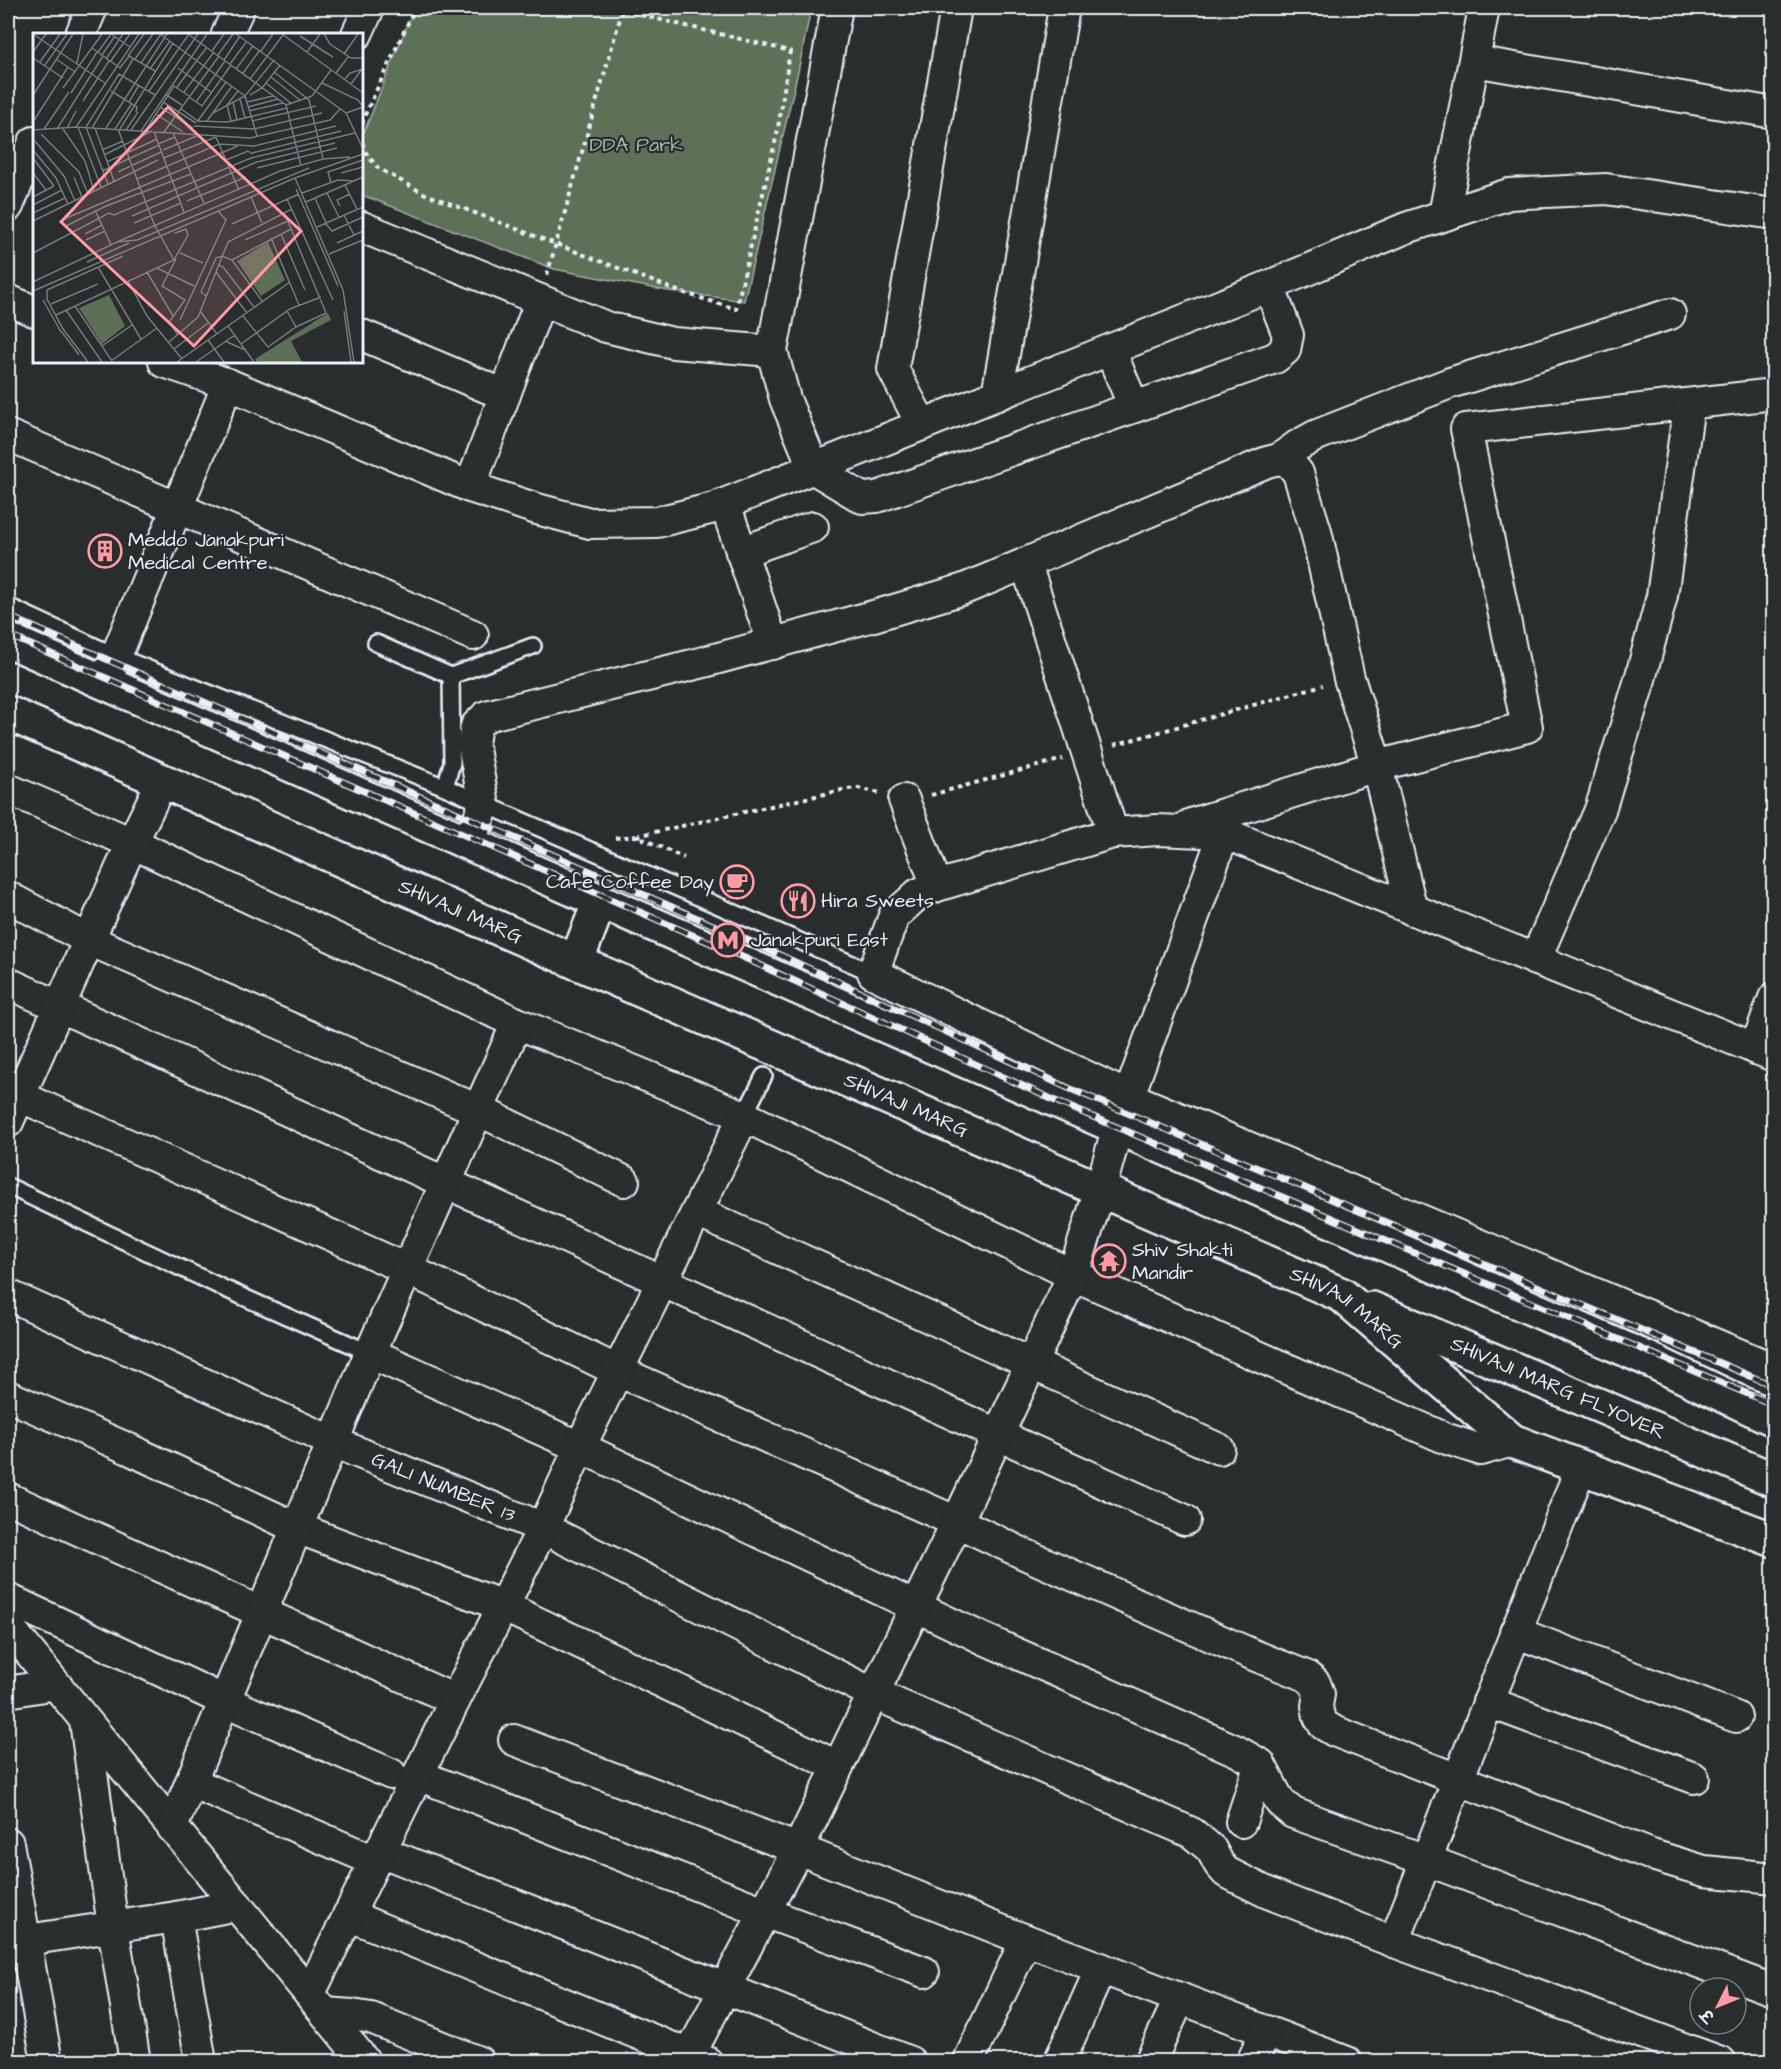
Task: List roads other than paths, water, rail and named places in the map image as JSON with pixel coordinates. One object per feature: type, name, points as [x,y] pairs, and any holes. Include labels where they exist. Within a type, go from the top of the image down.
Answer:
[{"type":"main road","points":[[8,640],[111,669],[469,842],[600,901],[876,1020],[1123,1112],[1773,1419]]},
{"type":"main road","name":"SHIVAJI MARG","points":[[8,713],[1342,1295],[1512,1441],[1773,1540]]},
{"type":"main road","points":[[576,962],[600,901]]},
{"type":"main road","name":"SHIVAJI MARG FLYOVER","points":[[1342,1295],[1773,1480]]},
{"type":"street","points":[[81,33],[92,8]]},
{"type":"street","points":[[227,33],[238,8]]},
{"type":"street","points":[[357,33],[369,8]]},
{"type":"street","points":[[837,8],[772,351],[785,399],[814,469],[862,498],[878,496],[1275,358],[1285,350],[1288,334],[1269,286]]},
{"type":"street","points":[[922,425],[893,369],[956,8]]},
{"type":"street","points":[[997,395],[1064,8]]},
{"type":"street","points":[[1444,215],[1484,8]]},
{"type":"street","points":[[1474,61],[1773,113]]},
{"type":"street","points":[[19,197],[33,146]]},
{"type":"street","points":[[167,363],[228,384],[470,487],[537,509],[590,523],[657,522],[725,504],[1269,286],[1406,228],[1509,194],[1606,189],[1773,214]]},
{"type":"street","points":[[363,226],[540,302],[606,327],[673,344],[772,351]]},
{"type":"street","points":[[8,300],[33,311]]},
{"type":"street","points":[[470,487],[540,302]]},
{"type":"street","points":[[469,842],[484,805],[473,743],[476,726],[486,716],[772,644],[964,589],[1267,462],[1279,459],[1317,435],[1450,383],[1670,314]]},
{"type":"street","points":[[363,334],[505,395]]},
{"type":"street","points":[[1110,350],[1134,407]]},
{"type":"street","points":[[111,669],[228,384]]},
{"type":"street","points":[[1171,831],[1377,766],[1527,727],[1467,429],[1773,394]]},
{"type":"street","points":[[1535,960],[1600,810],[1639,683],[1662,596],[1689,405]]},
{"type":"street","points":[[8,435],[473,635]]},
{"type":"street","points":[[1279,459],[1289,462],[1298,473],[1316,531],[1349,678],[1377,766],[1412,910]]},
{"type":"street","points":[[725,504],[772,644]]},
{"type":"street","points":[[741,552],[813,527]]},
{"type":"street","points":[[1026,564],[1113,833]]},
{"type":"street","points":[[162,781],[11,1103],[407,1269],[618,1371],[1022,1553],[1306,1676],[1315,1683],[1319,1694],[1317,1706],[1319,1717],[1324,1725],[1334,1731],[1457,1781],[1652,1855],[1704,1871],[1773,1878]]},
{"type":"street","points":[[8,789],[132,843],[517,1023],[744,1116],[1073,1275],[1447,1439],[1480,1450],[1512,1441]]},
{"type":"street","points":[[904,800],[938,886]]},
{"type":"street","points":[[876,1020],[881,977],[894,916],[918,894],[1113,833],[1171,831],[1224,833],[1764,1052],[1773,998]]},
{"type":"street","points":[[348,1915],[694,2059],[724,1989],[798,1849],[957,1522],[1073,1275],[1123,1112],[1224,833]]},
{"type":"street","points":[[8,897],[88,940],[478,1110],[624,1181]]},
{"type":"street","points":[[881,977],[1123,1112],[1773,1369]]},
{"type":"street","points":[[8,983],[1185,1520]]},
{"type":"street","points":[[172,1827],[370,1353],[517,1023]]},
{"type":"street","points":[[317,2003],[348,1915],[378,1856],[404,1774],[455,1700],[543,1528],[580,1447],[744,1116]]},
{"type":"street","points":[[697,1212],[1219,1449]]},
{"type":"street","name":"GALI NUMBER 13","points":[[8,1295],[333,1442],[543,1528],[872,1693],[1192,1833],[1211,1849],[1226,1872],[1285,1900],[1721,2061]]},
{"type":"street","points":[[370,1353],[580,1447],[984,1639],[1237,1751],[1260,1764],[1280,1802],[1293,1814],[1426,1860],[1770,1989]]},
{"type":"street","points":[[8,1396],[129,1449],[297,1528],[503,1606],[837,1766]]},
{"type":"street","points":[[1394,1942],[1581,1467]]},
{"type":"street","points":[[8,1498],[455,1700]]},
{"type":"street","points":[[8,1599],[225,1701],[404,1774],[924,1972]]},
{"type":"street","points":[[8,1626],[365,2061]]},
{"type":"street","points":[[1515,1632],[1736,1717]]},
{"type":"street","points":[[8,1692],[55,1684]]},
{"type":"street","points":[[1488,1702],[1694,1778]]},
{"type":"street","points":[[85,1720],[113,1927],[135,2061]]},
{"type":"street","points":[[514,1740],[1340,2060]]},
{"type":"street","points":[[1241,1822],[1260,1764]]},
{"type":"street","points":[[191,1782],[910,2061]]},
{"type":"street","points":[[8,1843],[16,1942],[47,2061]]},
{"type":"street","points":[[16,1942],[237,1905]]},
{"type":"street","points":[[176,1917],[201,2061]]},
{"type":"street","points":[[968,2061],[1026,1940]]},
{"type":"street","points":[[1059,2061],[1101,1968]]},
{"type":"street","points":[[1150,2061],[1180,1998]]},
{"type":"street","points":[[317,2003],[371,2018],[478,2061]]},
{"type":"street","points":[[1252,2061],[1266,2031]]},
{"type":"lane","points":[[8,606],[111,669],[445,787],[881,977]]},
{"type":"lane","points":[[376,644],[452,676],[532,646]]},
{"type":"lane","points":[[445,787],[452,763],[452,676]]},
{"type":"lane","points":[[744,1116],[764,1076]]},
{"type":"lane","points":[[8,1186],[223,1288],[370,1353]]},
{"type":"railway","points":[[8,616],[745,939],[1066,1087],[1774,1386]]},
{"type":"railway","points":[[8,635],[738,955],[1060,1103],[1774,1405]]},
{"type":"place","name":"Meddo Janakpuri Medical Centre","points":[[105,551]]},
{"type":"place","name":"Cafe Coffee Day","points":[[737,882]]},
{"type":"place","name":"Hira Sweets","points":[[798,901]]},
{"type":"place","name":"Janakpuri East","points":[[728,940]]},
{"type":"place","name":"Shiv Shakti Mandir","points":[[1109,1261]]},
{"type":"park label","name":"DDA Park","points":[[636,145]]}]
